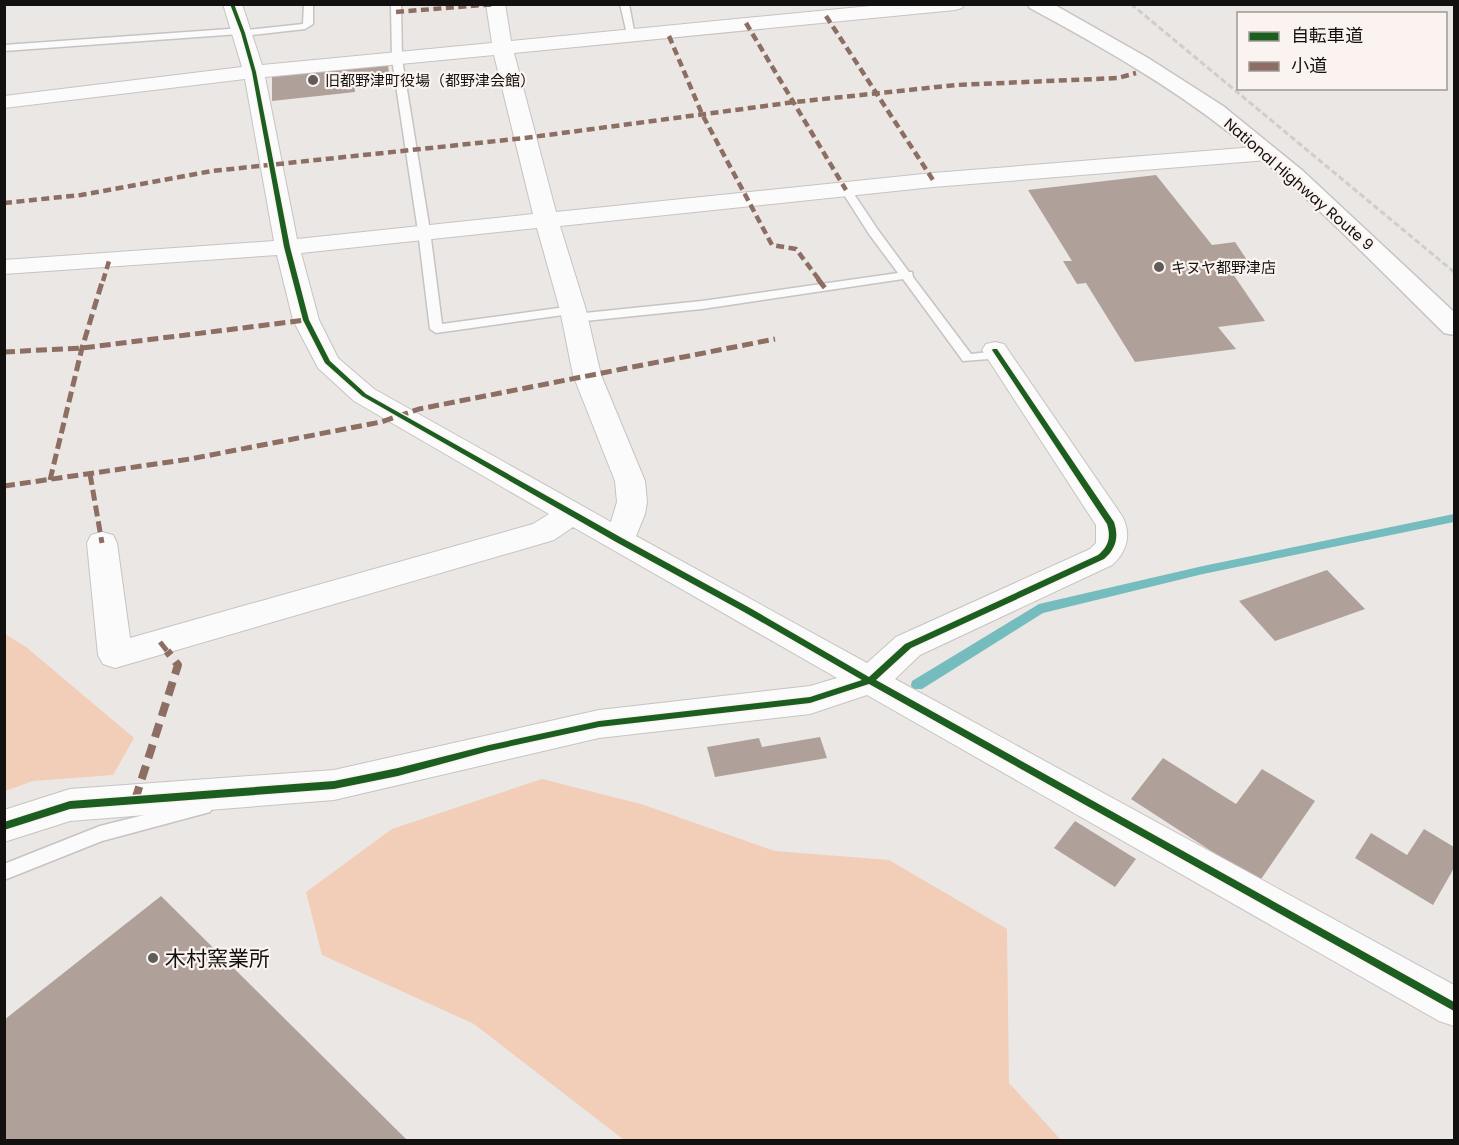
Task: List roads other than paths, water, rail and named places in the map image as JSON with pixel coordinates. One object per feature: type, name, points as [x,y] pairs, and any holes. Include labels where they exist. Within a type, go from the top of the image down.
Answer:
[{"type":"highway","name":"National Highway Route 9","points":[[1037,4],[1153,69],[1230,123],[1268,153],[1319,199],[1455,327]]},
{"type":"street","points":[[232,4],[243,32],[254,72],[287,247],[306,320],[327,362],[364,395],[870,681],[1455,1007]]},
{"type":"street","points":[[495,4],[502,45],[547,221],[574,314],[587,375],[630,481],[632,502],[630,514],[619,540]]},
{"type":"street","points":[[4,102],[254,72],[396,59],[502,45],[955,4]]},
{"type":"street","points":[[4,267],[287,247],[424,231],[547,221],[945,179],[1268,153]]},
{"type":"street","points":[[4,826],[70,805],[334,785],[599,724],[810,700],[870,681],[908,646],[1101,557],[1108,552],[1112,543],[1114,534],[1111,524],[997,353]]},
{"type":"street","points":[[102,543],[115,655],[543,532],[573,513]]},
{"type":"lane","points":[[4,48],[304,26],[308,24],[309,4]]},
{"type":"lane","points":[[396,4],[396,59],[424,231],[436,329],[574,314],[702,305],[908,276]]},
{"type":"lane","points":[[624,4],[632,34]]},
{"type":"lane","points":[[846,190],[873,232],[968,358],[997,353]]},
{"type":"lane","points":[[4,872],[100,834],[272,789]]},
{"type":"waterway","points":[[917,685],[1039,609],[1203,570],[1454,518]]},
{"type":"railway","points":[[1131,4],[1454,272]]},
{"type":"place","name":"旧都野津町役場（都野津会館）","points":[[313,80]]},
{"type":"place","name":"キヌヤ都野津店","points":[[1159,267]]},
{"type":"place","name":"木村窯業所","points":[[153,958]]}]
